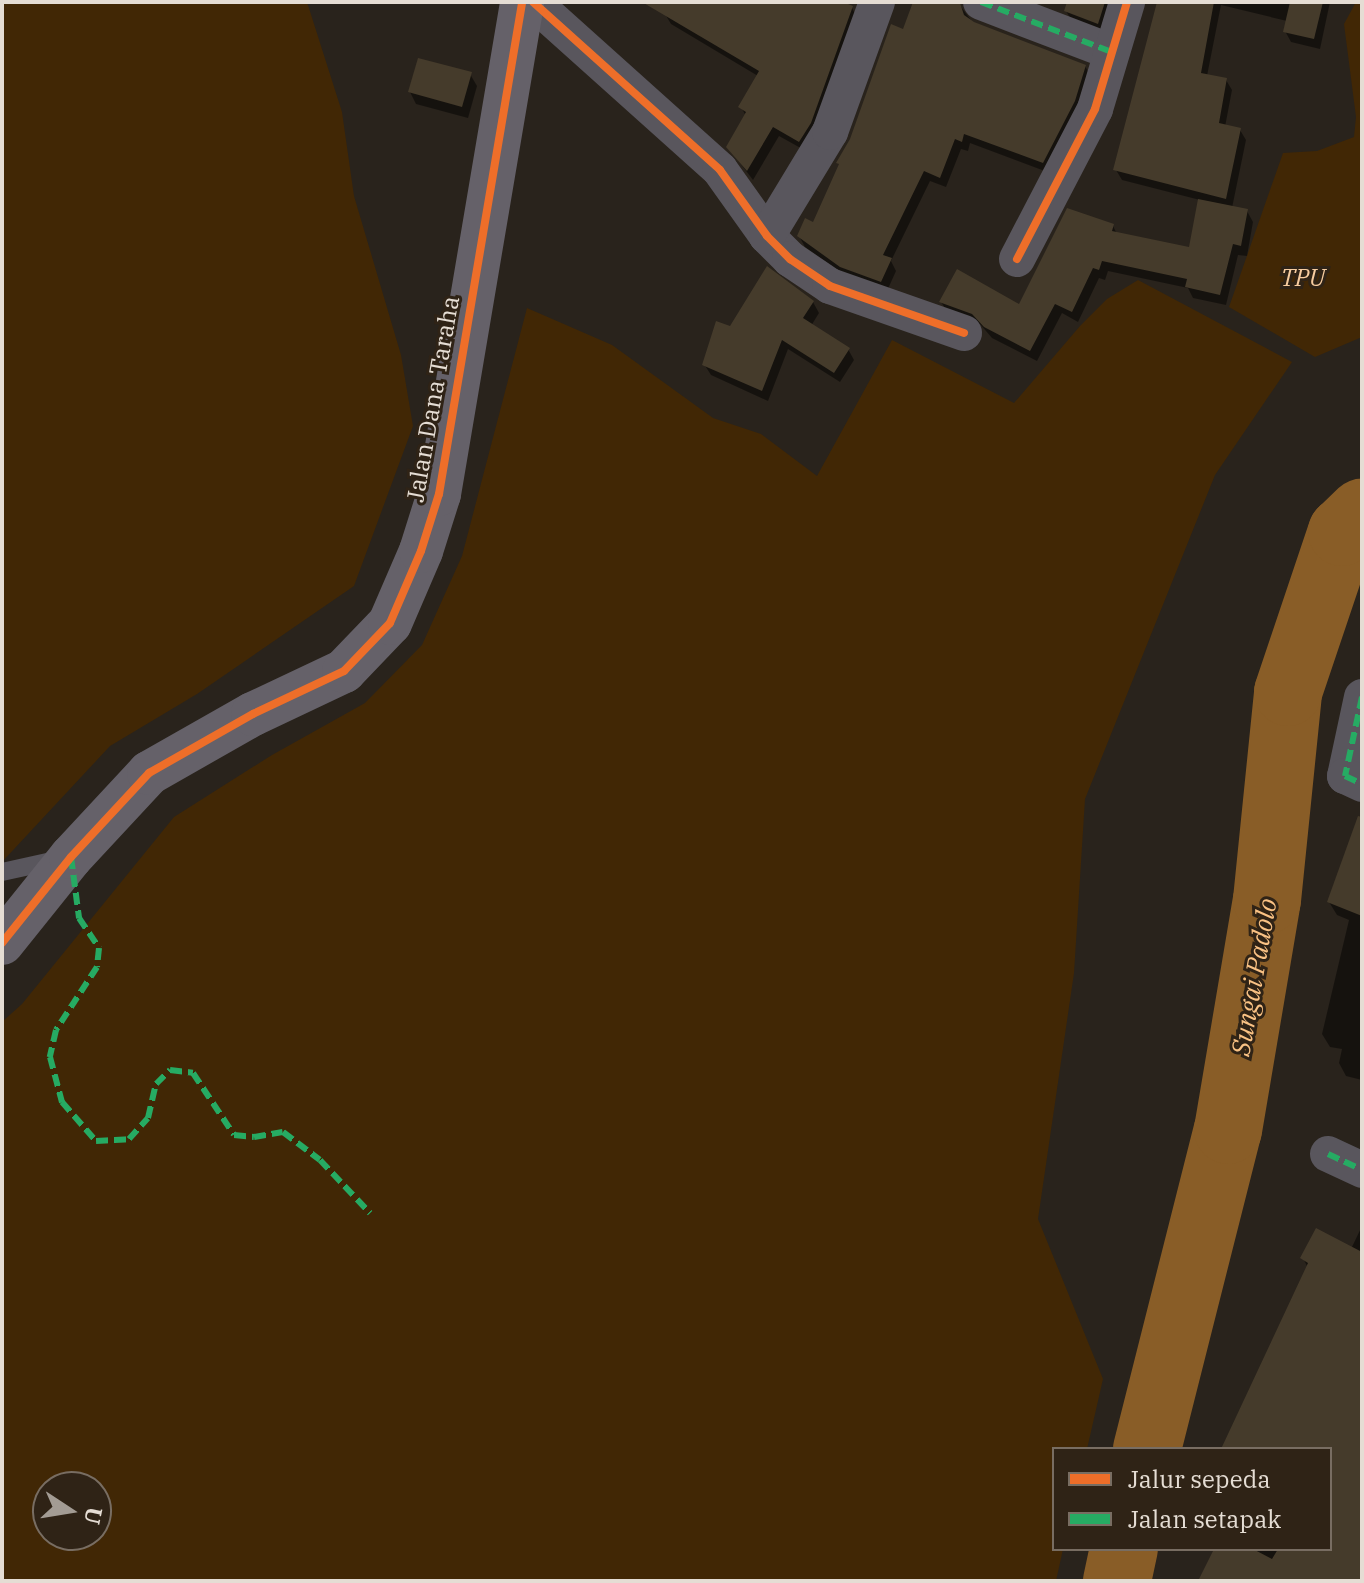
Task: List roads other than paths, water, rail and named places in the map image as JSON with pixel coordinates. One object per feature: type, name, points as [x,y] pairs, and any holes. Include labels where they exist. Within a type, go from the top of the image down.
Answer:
[{"type":"street","name":"Jalan Dana Taraha","points":[[2,943],[71,857],[149,773],[253,714],[344,671],[390,623],[421,551],[439,494],[522,2]]},
{"type":"street","points":[[533,2],[720,170],[767,236],[790,259],[830,286],[964,333]]},
{"type":"street","points":[[767,236],[830,132],[877,2]]},
{"type":"street","points":[[981,2],[1112,52]]},
{"type":"street","points":[[1017,259],[1095,109],[1127,2]]},
{"type":"street","points":[[1362,697],[1345,776],[1362,784]]},
{"type":"street","points":[[1328,1154],[1362,1170]]},
{"type":"lane","points":[[2,872],[71,857]]},
{"type":"waterway","name":"Sungai Padolo","points":[[1148,1447],[1228,1130],[1267,900],[1288,692],[1342,532],[1362,513]]},
{"type":"waterway","name":"Sungai Padolo","points":[[1117,1581],[1124,1551]]},
{"type":"park label","name":"TPU","points":[[1303,278]]}]
